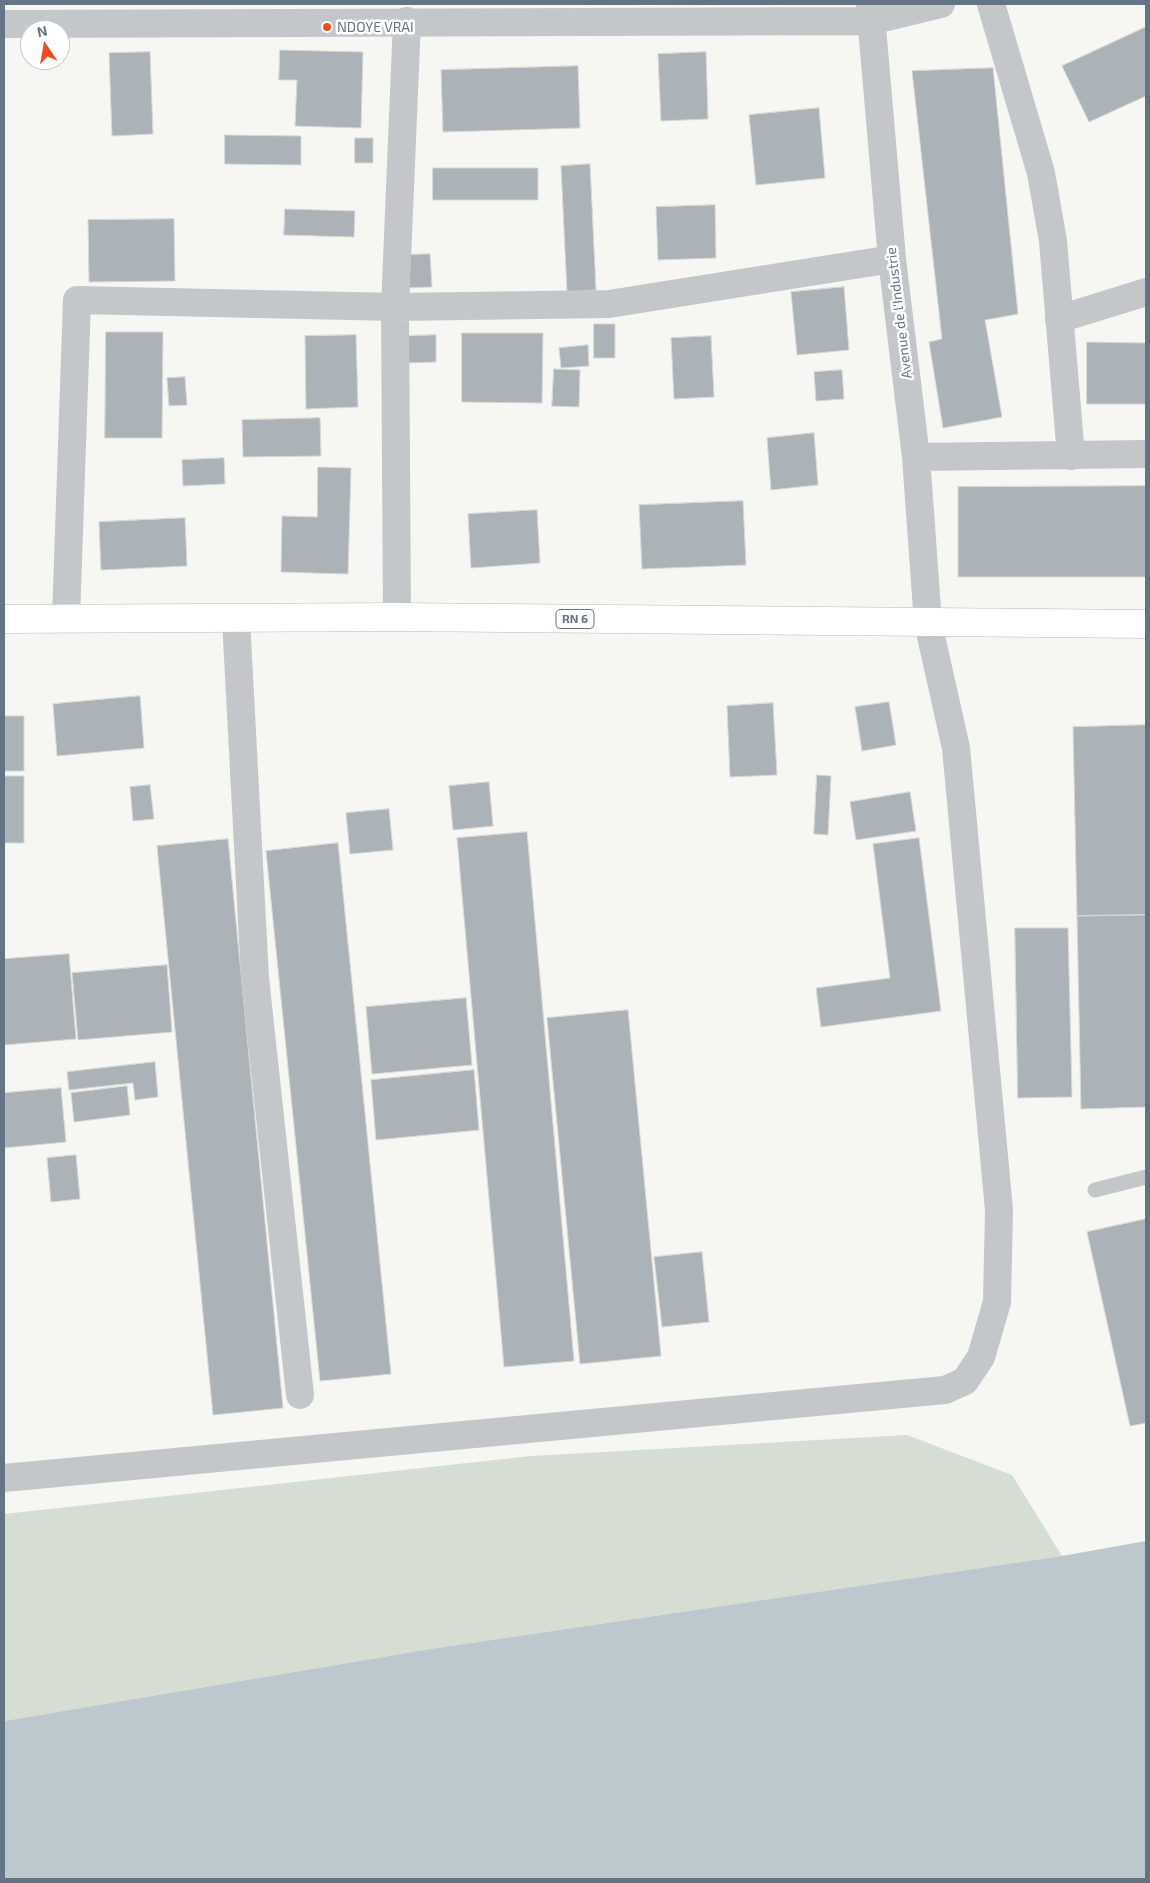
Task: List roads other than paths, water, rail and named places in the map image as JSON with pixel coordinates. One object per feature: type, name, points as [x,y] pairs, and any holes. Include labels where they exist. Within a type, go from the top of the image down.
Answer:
[{"type":"main road","name":"RN 6","points":[[4,619],[396,617],[1146,624]]},
{"type":"street","points":[[4,24],[407,21],[871,12],[941,4]]},
{"type":"street","points":[[992,4],[1041,173],[1053,241],[1071,456]]},
{"type":"street","name":"Avenue de l'Industrie","points":[[4,1478],[945,1390],[966,1381],[981,1357],[997,1302],[999,1210],[956,748],[928,623],[916,457],[892,260],[871,12]]},
{"type":"street","points":[[396,617],[395,307],[407,21]]},
{"type":"street","points":[[66,618],[77,300],[395,307],[609,304],[892,260]]},
{"type":"street","points":[[1059,319],[1146,292]]},
{"type":"street","points":[[916,457],[1146,454]]},
{"type":"street","points":[[236,619],[255,978],[300,1395]]},
{"type":"lane","points":[[1095,1190],[1146,1177]]},
{"type":"place","name":"NDOYE VRAI","points":[[327,27]]}]
